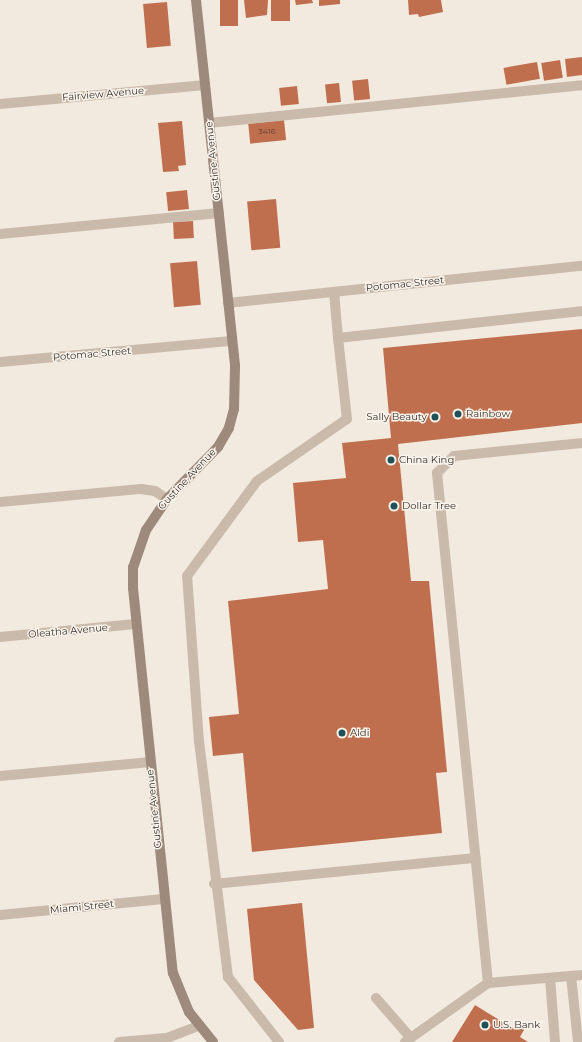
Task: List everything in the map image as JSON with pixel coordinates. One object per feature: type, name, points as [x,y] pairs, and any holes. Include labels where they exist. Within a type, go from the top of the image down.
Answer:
[{"type":"street","name":"Gustine Avenue","points":[[196,0],[236,387],[229,428],[218,447],[167,499],[146,530],[138,548],[133,567],[135,624],[163,900],[173,973],[180,994],[198,1026],[213,1042]]},
{"type":"street","name":"Fairview Avenue","points":[[0,104],[205,85]]},
{"type":"street","points":[[209,123],[582,85]]},
{"type":"street","points":[[0,234],[219,213]]},
{"type":"street","name":"Potomac Street","points":[[228,303],[582,266]]},
{"type":"street","points":[[280,1042],[228,977],[214,884],[186,576],[257,482],[346,419],[334,292]]},
{"type":"street","points":[[338,338],[582,311]]},
{"type":"street","name":"Potomac Street","points":[[0,362],[232,341]]},
{"type":"street","points":[[488,983],[437,473],[454,456],[582,443]]},
{"type":"street","points":[[0,502],[141,489],[155,491],[167,499]]},
{"type":"street","name":"Oleatha Avenue","points":[[0,637],[135,624]]},
{"type":"street","points":[[0,776],[150,762]]},
{"type":"street","points":[[214,884],[476,858]]},
{"type":"street","name":"Miami Street","points":[[0,915],[163,900]]},
{"type":"street","points":[[376,998],[407,1040],[488,983],[582,975]]},
{"type":"street","points":[[571,976],[578,1042]]},
{"type":"street","points":[[550,978],[555,1042]]},
{"type":"street","points":[[119,1042],[167,1038],[198,1026]]},
{"type":"building","points":[[220,0],[238,0],[238,26],[220,26]]},
{"type":"building","points":[[244,0],[268,0],[267,15],[246,18]]},
{"type":"building","points":[[271,0],[290,0],[290,21],[271,21]]},
{"type":"building","points":[[295,0],[312,0],[313,3],[296,5]]},
{"type":"building","points":[[319,0],[340,0],[340,4],[319,6]]},
{"type":"building","points":[[408,0],[441,0],[443,12],[419,17],[418,14],[409,15]]},
{"type":"building","points":[[167,2],[171,46],[147,48],[143,4]]},
{"type":"building","points":[[582,57],[582,75],[567,77],[565,59]]},
{"type":"building","points":[[560,60],[563,78],[544,81],[541,63]]},
{"type":"building","points":[[537,62],[540,79],[506,85],[504,68]]},
{"type":"building","points":[[368,79],[370,99],[354,101],[352,81]]},
{"type":"building","points":[[339,83],[341,102],[327,103],[325,84]]},
{"type":"building","points":[[297,86],[299,104],[281,106],[279,88]]},
{"type":"building","points":[[284,120],[286,140],[250,144],[248,124]]},
{"type":"building","points":[[182,121],[186,165],[178,166],[179,171],[163,172],[158,123]]},
{"type":"building","points":[[187,190],[189,209],[168,211],[166,192]]},
{"type":"building","points":[[276,199],[280,248],[251,250],[247,202]]},
{"type":"building","points":[[193,221],[194,238],[174,239],[173,222]]},
{"type":"building","points":[[197,261],[201,305],[174,307],[170,263]]},
{"type":"building","name":"Aldi","points":[[582,329],[582,423],[398,444],[411,581],[429,581],[447,772],[436,773],[442,833],[252,852],[243,753],[213,756],[209,717],[239,714],[228,601],[328,589],[323,540],[298,542],[293,483],[346,478],[342,443],[391,438],[383,348]]},
{"type":"building","points":[[302,903],[314,1028],[298,1030],[254,980],[247,909]]},
{"type":"building","name":"U.S. Bank","points":[[475,1005],[514,1029],[517,1023],[525,1028],[520,1037],[528,1042],[452,1042]]},
{"type":"place","name":"Rainbow","points":[[458,414]]},
{"type":"place","name":"Sally Beauty","points":[[435,417]]},
{"type":"place","name":"China King","points":[[391,460]]},
{"type":"place","name":"Dollar Tree","points":[[394,506]]},
{"type":"place","name":"Aldi","points":[[342,733]]},
{"type":"place","name":"U.S. Bank","points":[[485,1025]]}]
